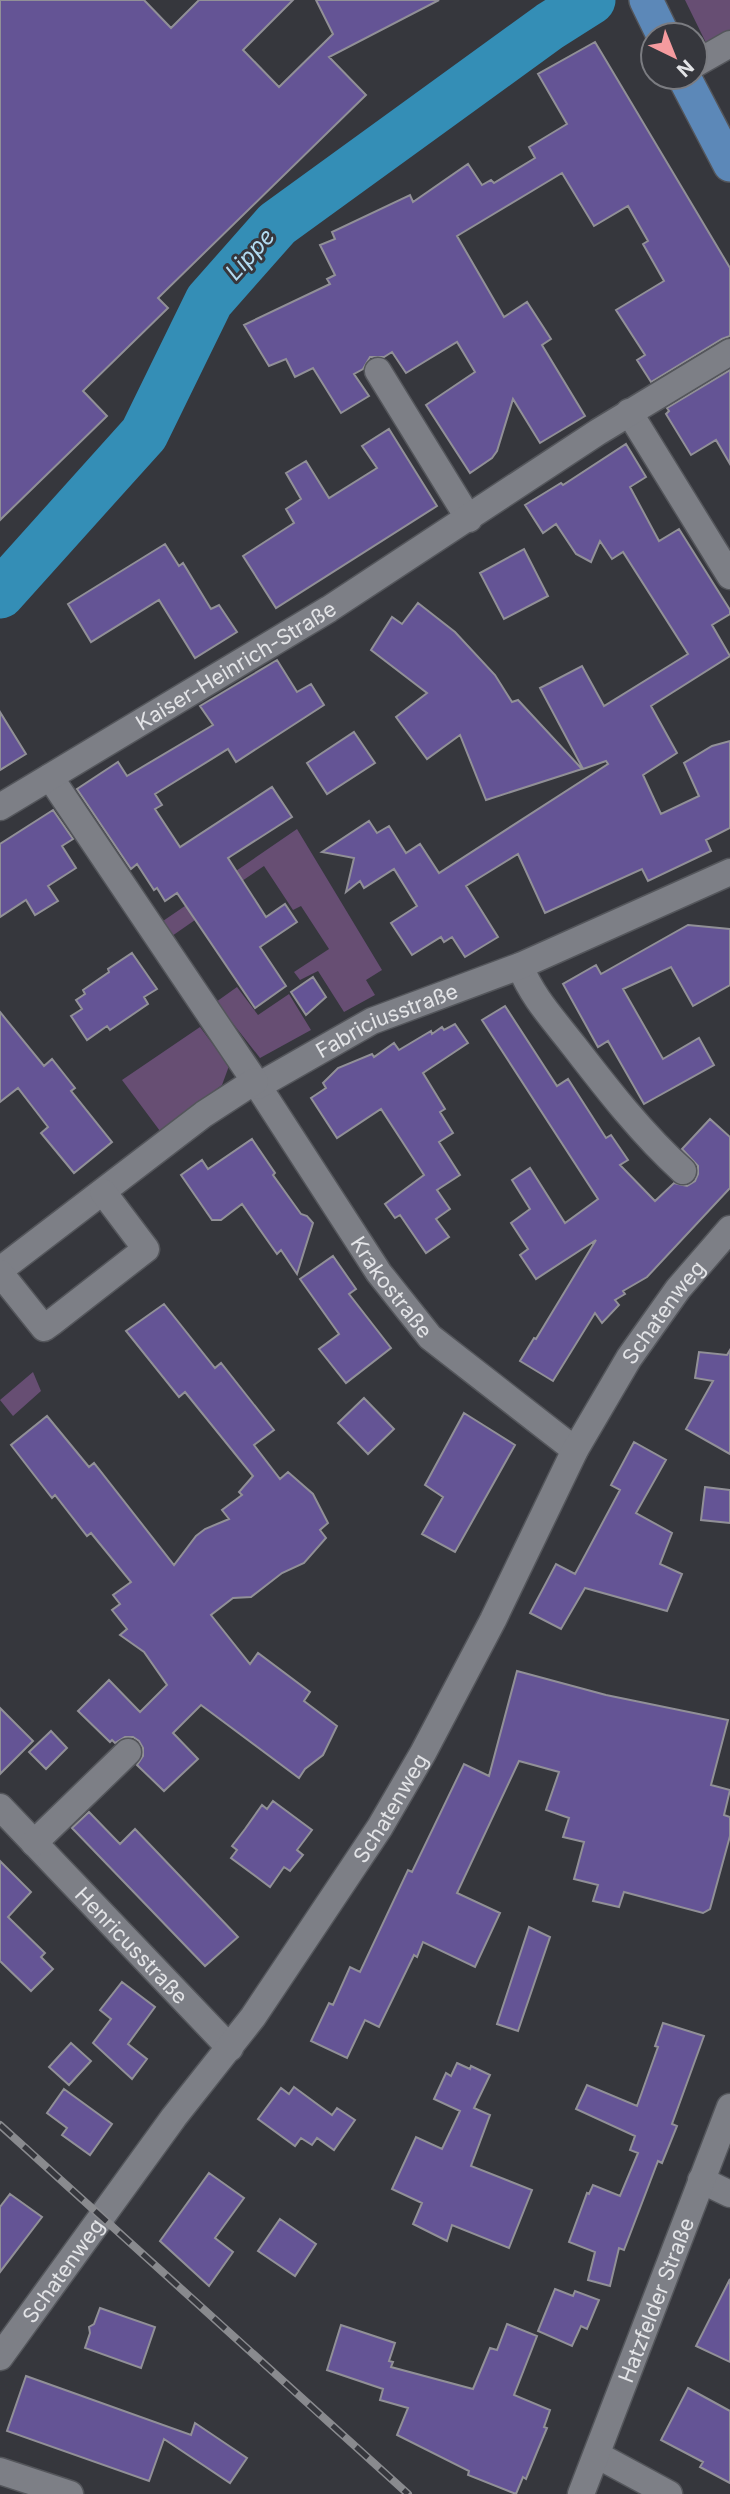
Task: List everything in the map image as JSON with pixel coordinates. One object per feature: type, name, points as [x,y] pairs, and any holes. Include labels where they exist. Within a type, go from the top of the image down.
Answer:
[{"type":"main road","points":[[691,91],[730,164]]},
{"type":"street","points":[[709,56],[730,44]]},
{"type":"street","name":"Kaiser-Heinrich-Straße","points":[[0,807],[318,616],[629,412],[730,352]]},
{"type":"street","points":[[378,371],[469,519]]},
{"type":"street","points":[[629,412],[730,576]]},
{"type":"street","name":"Krakostraße","points":[[50,777],[256,1083],[379,1273],[430,1336],[575,1450]]},
{"type":"street","name":"Fabriciusstraße","points":[[256,1083],[372,1021],[520,966],[730,872]]},
{"type":"street","points":[[520,966],[529,989],[602,1083],[648,1138],[683,1171]]},
{"type":"street","points":[[103,1192],[146,1249],[44,1328],[0,1271],[204,1114],[256,1083]]},
{"type":"street","name":"Schatenweg","points":[[0,2357],[174,2117],[253,2017],[380,1827],[423,1753],[493,1620],[575,1450],[641,1339],[678,1289],[730,1229]]},
{"type":"street","points":[[34,1843],[128,1752]]},
{"type":"street","name":"Henricusstraße","points":[[0,1807],[230,2048]]},
{"type":"street","name":"Hatzfelder Straße","points":[[581,2494],[730,2106]]},
{"type":"street","points":[[701,2179],[730,2193]]},
{"type":"street","points":[[597,2455],[669,2494]]},
{"type":"street","points":[[0,2471],[70,2494]]},
{"type":"shaded area","points":[[685,0],[730,0],[730,40],[710,51],[709,21],[695,21]]},
{"type":"shaded area","points":[[297,829],[382,970],[366,980],[375,995],[344,1012],[318,971],[300,980],[294,972],[329,949],[301,906],[293,910],[264,866],[214,900],[195,920],[172,936],[163,921]]},
{"type":"shaded area","points":[[237,987],[258,1015],[289,994],[311,1030],[260,1058],[216,1002]]},
{"type":"shaded area","points":[[200,1027],[229,1066],[222,1085],[160,1131],[122,1080]]},
{"type":"shaded area","points":[[33,1372],[41,1391],[13,1416],[0,1400]]},
{"type":"building","points":[[0,0],[144,0],[171,28],[199,0],[293,0],[243,50],[279,87],[333,34],[316,0],[439,0],[329,57],[366,95],[158,298],[168,308],[83,391],[107,416],[0,520]]},
{"type":"building","points":[[595,42],[730,268],[730,336],[651,382],[637,360],[645,355],[616,310],[664,281],[643,244],[648,241],[628,206],[594,226],[562,173],[457,236],[504,317],[527,302],[551,339],[542,345],[585,416],[540,443],[513,399],[497,451],[492,458],[470,473],[426,405],[475,372],[457,342],[406,373],[392,352],[384,357],[370,357],[363,369],[354,374],[369,396],[341,413],[313,368],[295,377],[286,359],[269,366],[244,325],[330,284],[327,279],[335,275],[320,245],[335,239],[332,232],[410,195],[413,202],[468,164],[482,185],[491,180],[494,183],[535,158],[529,147],[567,124],[538,74]]},
{"type":"building","points":[[730,370],[730,464],[716,440],[691,455],[666,414],[669,411],[667,408]]},
{"type":"building","points":[[389,429],[437,506],[276,608],[243,556],[294,523],[286,509],[301,499],[286,473],[306,461],[329,498],[377,468],[362,446]]},
{"type":"building","points":[[626,444],[646,477],[630,487],[659,541],[679,529],[730,610],[730,614],[712,625],[730,656],[651,706],[677,753],[643,775],[661,814],[699,796],[684,763],[712,746],[730,741],[730,828],[706,840],[711,851],[648,881],[642,869],[545,913],[518,854],[466,886],[498,937],[465,957],[452,937],[444,942],[441,937],[412,955],[391,923],[417,906],[394,869],[364,888],[360,881],[346,892],[354,858],[322,852],[369,821],[377,833],[389,826],[406,853],[420,844],[439,873],[608,764],[606,761],[583,769],[540,688],[582,666],[604,706],[688,654],[623,552],[612,559],[600,541],[591,562],[576,554],[556,524],[543,533],[525,505],[561,483],[563,485]]},
{"type":"building","points":[[165,544],[179,566],[183,563],[211,609],[219,605],[237,632],[195,658],[159,600],[91,642],[68,604]]},
{"type":"building","points":[[524,549],[548,596],[504,619],[480,573]]},
{"type":"building","points":[[418,603],[455,632],[495,675],[512,702],[518,700],[582,769],[486,800],[460,735],[427,759],[396,717],[427,693],[371,650],[392,617],[402,624]]},
{"type":"building","points":[[277,660],[297,692],[311,684],[324,705],[236,762],[228,749],[155,794],[162,805],[155,809],[180,847],[272,787],[292,817],[228,858],[266,917],[285,904],[297,922],[260,947],[286,986],[255,1008],[177,893],[165,901],[157,888],[154,890],[137,864],[131,869],[77,789],[118,762],[127,776],[213,725],[200,706]]},
{"type":"building","points":[[0,712],[26,754],[0,770]]},
{"type":"building","points":[[354,732],[375,763],[327,794],[307,763]]},
{"type":"building","points":[[53,810],[73,839],[62,846],[76,868],[48,886],[58,901],[35,915],[26,900],[0,917],[0,844]]},
{"type":"building","points":[[688,925],[730,929],[730,985],[693,1006],[671,967],[623,989],[663,1059],[699,1038],[714,1065],[644,1104],[608,1041],[598,1047],[563,984],[596,965],[601,974]]},
{"type":"building","points":[[132,953],[157,989],[144,997],[148,1004],[110,1030],[107,1026],[87,1040],[71,1016],[82,1009],[76,1000],[85,994],[83,990],[109,972],[108,969]]},
{"type":"building","points":[[313,977],[326,997],[306,1015],[291,992]]},
{"type":"building","points":[[505,1006],[557,1086],[568,1079],[606,1138],[611,1135],[628,1160],[620,1165],[655,1201],[674,1183],[687,1186],[695,1181],[698,1166],[682,1149],[710,1119],[730,1137],[730,1188],[647,1277],[623,1291],[625,1294],[615,1300],[619,1305],[602,1323],[595,1313],[553,1381],[520,1361],[596,1240],[536,1279],[520,1255],[528,1249],[511,1223],[530,1209],[512,1180],[530,1168],[565,1223],[598,1199],[482,1020]]},
{"type":"building","points":[[0,1012],[44,1066],[52,1059],[75,1088],[71,1091],[112,1142],[74,1173],[41,1133],[48,1127],[18,1088],[0,1102]]},
{"type":"building","points":[[455,1024],[468,1043],[423,1073],[445,1109],[440,1112],[453,1133],[439,1142],[460,1175],[437,1190],[450,1209],[436,1219],[449,1237],[426,1253],[400,1215],[395,1218],[385,1204],[424,1175],[381,1109],[337,1138],[311,1098],[326,1088],[323,1083],[338,1068],[372,1054],[374,1057],[394,1043],[399,1050],[431,1031],[432,1034],[442,1027],[444,1030]]},
{"type":"building","points":[[252,1139],[275,1173],[273,1175],[301,1214],[313,1223],[297,1274],[281,1250],[277,1254],[242,1204],[221,1220],[212,1220],[181,1175],[202,1160],[208,1169]]},
{"type":"building","points":[[333,1256],[356,1289],[349,1294],[391,1348],[346,1383],[319,1349],[339,1334],[300,1279]]},
{"type":"building","points":[[164,1304],[215,1368],[221,1363],[274,1430],[254,1445],[280,1479],[288,1472],[313,1494],[328,1523],[320,1530],[326,1538],[304,1563],[282,1573],[251,1597],[233,1598],[211,1615],[250,1664],[258,1653],[310,1692],[304,1701],[337,1726],[323,1755],[305,1769],[299,1778],[201,1705],[173,1733],[198,1759],[164,1791],[137,1765],[143,1756],[139,1741],[133,1737],[125,1737],[115,1743],[112,1740],[110,1742],[78,1711],[109,1680],[140,1712],[167,1685],[144,1652],[120,1635],[127,1629],[112,1610],[120,1604],[113,1595],[131,1582],[91,1533],[87,1536],[55,1495],[52,1498],[11,1445],[47,1416],[89,1467],[94,1463],[174,1565],[196,1536],[205,1529],[229,1519],[222,1510],[242,1495],[239,1492],[253,1476],[185,1392],[179,1397],[126,1331]]},
{"type":"building","points":[[730,1350],[730,1454],[686,1429],[713,1381],[695,1378],[699,1352],[727,1355]]},
{"type":"building","points":[[364,1398],[394,1429],[368,1454],[338,1423]]},
{"type":"building","points":[[464,1413],[515,1445],[455,1552],[422,1534],[443,1497],[425,1485]]},
{"type":"building","points":[[634,1442],[666,1460],[636,1513],[672,1533],[660,1564],[682,1574],[667,1611],[585,1588],[561,1629],[530,1613],[556,1564],[575,1574],[620,1490],[611,1485]]},
{"type":"building","points":[[705,1487],[730,1490],[730,1523],[701,1520]]},
{"type":"building","points":[[517,1671],[606,1695],[728,1720],[711,1785],[730,1790],[724,1815],[730,1817],[730,1836],[710,1909],[703,1913],[624,1892],[619,1907],[593,1901],[598,1885],[574,1879],[584,1842],[563,1837],[569,1818],[546,1810],[559,1772],[519,1761],[457,1893],[500,1913],[475,1967],[423,1942],[379,2027],[365,2020],[347,2058],[311,2041],[329,2003],[333,2005],[350,1967],[360,1972],[408,1870],[412,1872],[464,1764],[489,1776]]},
{"type":"building","points":[[0,1708],[33,1741],[0,1774]]},
{"type":"building","points":[[51,1731],[67,1748],[46,1769],[29,1752]]},
{"type":"building","points":[[273,1801],[312,1830],[297,1850],[303,1855],[290,1871],[284,1867],[270,1887],[231,1858],[237,1850],[232,1846],[262,1805],[267,1809]]},
{"type":"building","points":[[89,1812],[120,1844],[135,1829],[238,1937],[205,1966],[72,1828]]},
{"type":"building","points":[[0,1861],[31,1892],[8,1917],[45,1953],[41,1957],[53,1969],[31,1991],[0,1961]]},
{"type":"building","points":[[529,1927],[550,1937],[518,2031],[497,2024]]},
{"type":"building","points":[[122,1982],[155,2007],[128,2044],[147,2059],[132,2079],[93,2043],[111,2019],[100,2010]]},
{"type":"building","points":[[663,2023],[704,2036],[672,2124],[677,2126],[662,2163],[658,2161],[624,2250],[619,2248],[610,2286],[588,2280],[595,2252],[569,2242],[587,2193],[589,2194],[593,2185],[620,2196],[638,2153],[630,2150],[635,2136],[576,2109],[587,2085],[637,2106],[658,2047],[655,2046]]},
{"type":"building","points":[[71,2043],[91,2061],[69,2085],[49,2067]]},
{"type":"building","points":[[457,2063],[490,2075],[474,2108],[490,2115],[471,2166],[532,2190],[509,2248],[452,2225],[447,2241],[413,2224],[422,2203],[392,2189],[416,2137],[442,2149],[460,2111],[434,2099],[446,2073],[451,2076]]},
{"type":"building","points":[[294,2087],[332,2115],[337,2108],[355,2120],[334,2150],[317,2138],[312,2145],[301,2138],[295,2146],[258,2119],[281,2088],[289,2094]]},
{"type":"building","points":[[64,2089],[112,2124],[90,2155],[62,2135],[67,2128],[47,2113]]},
{"type":"building","points":[[209,2173],[244,2198],[215,2238],[233,2252],[209,2286],[160,2241]]},
{"type":"building","points":[[10,2194],[42,2217],[0,2272],[0,2207]]},
{"type":"building","points":[[280,2219],[316,2244],[295,2276],[258,2251]]},
{"type":"building","points":[[730,2279],[730,2362],[696,2346]]},
{"type":"building","points":[[555,2289],[573,2296],[575,2291],[599,2300],[587,2329],[581,2326],[572,2346],[538,2331]]},
{"type":"building","points":[[100,2308],[155,2327],[141,2368],[85,2348],[90,2333],[89,2327],[94,2324]]},
{"type":"building","points":[[507,2324],[537,2336],[514,2395],[550,2410],[544,2427],[547,2428],[526,2479],[523,2477],[516,2494],[468,2475],[469,2471],[397,2435],[408,2408],[380,2400],[383,2389],[327,2370],[341,2325],[395,2343],[389,2361],[393,2362],[391,2367],[473,2389],[490,2348],[497,2350]]},
{"type":"building","points":[[26,2376],[191,2435],[195,2423],[247,2458],[230,2483],[164,2439],[149,2481],[7,2431]]},
{"type":"building","points":[[688,2388],[730,2411],[730,2483],[700,2467],[703,2462],[661,2440]]},
{"type":"waterway","name":"Lippe","points":[[0,594],[144,434],[209,301],[277,224],[550,26],[591,0]]},
{"type":"railway","points":[[0,2125],[408,2494]]}]
